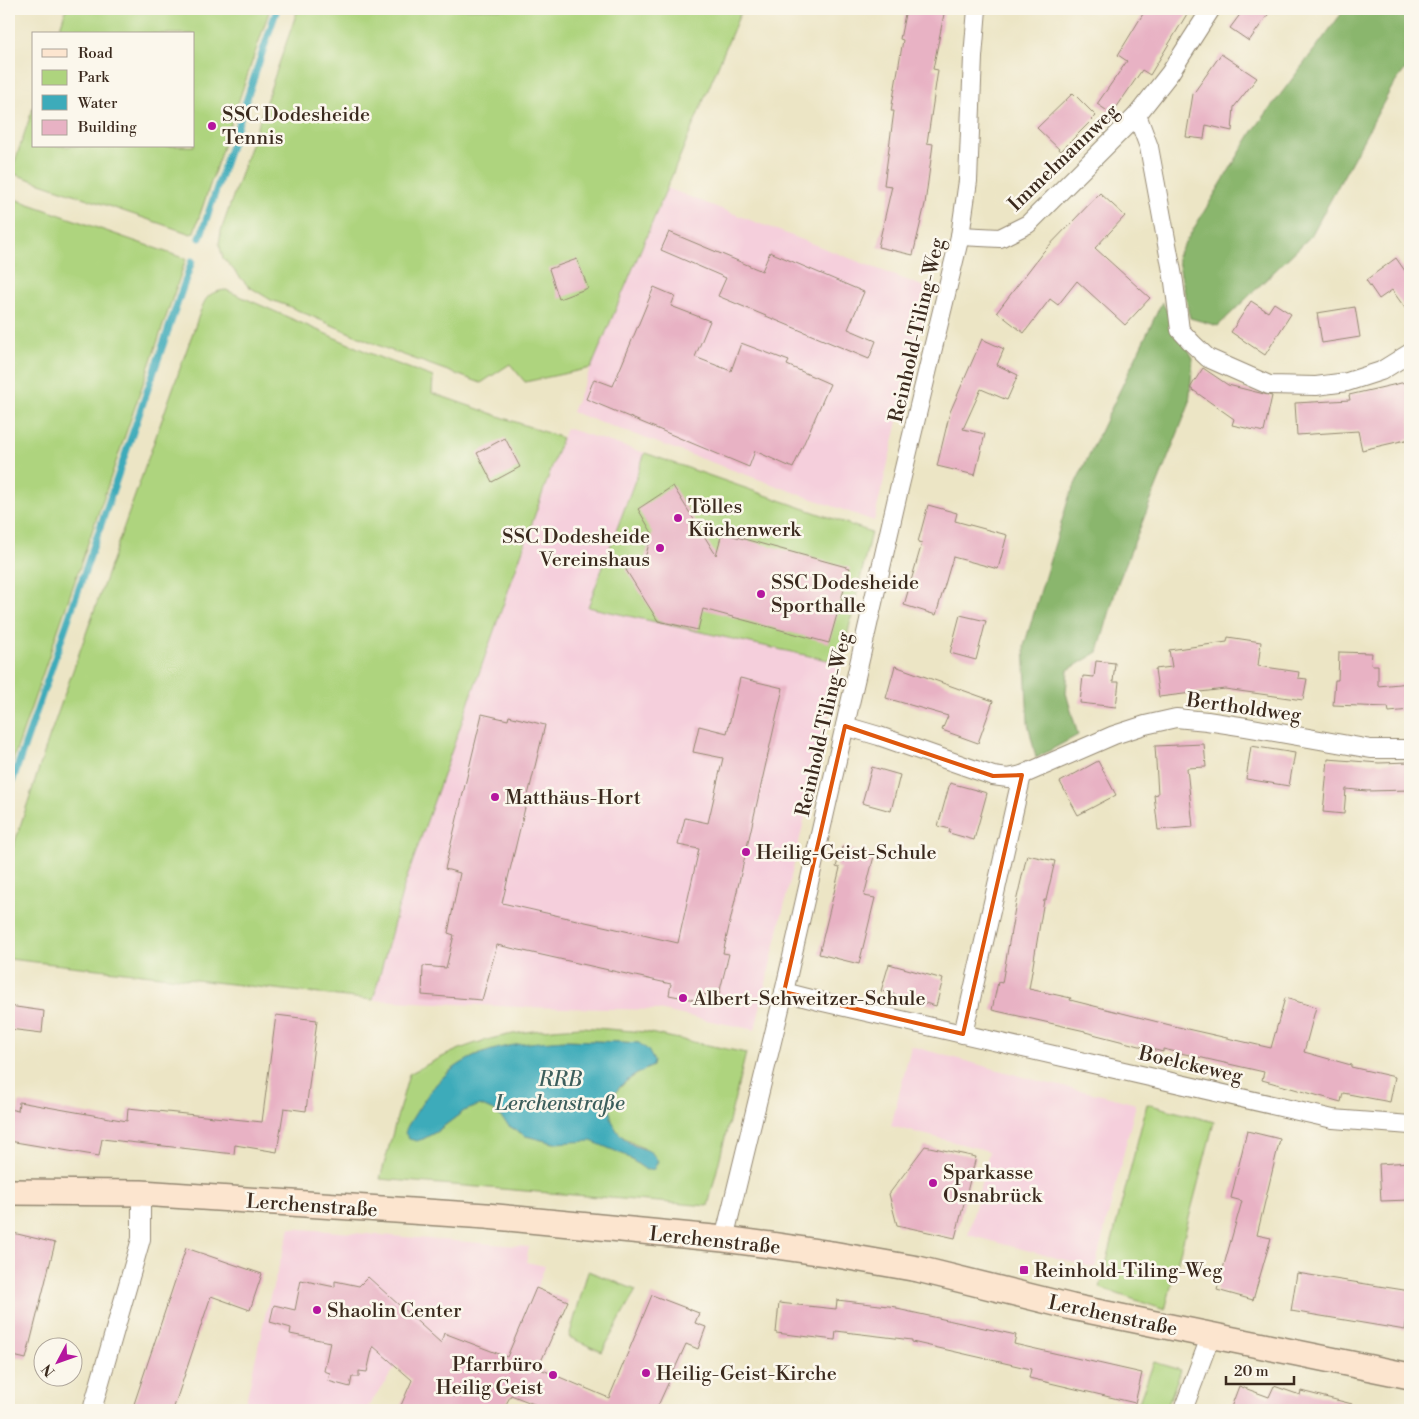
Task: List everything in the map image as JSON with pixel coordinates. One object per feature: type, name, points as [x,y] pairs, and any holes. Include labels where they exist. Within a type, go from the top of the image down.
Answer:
[{"type":"street","name":"Reinhold-Tiling-Weg","points":[[724,1239],[784,992],[899,489],[960,236],[968,181],[977,9]]},
{"type":"street","name":"Immelmannweg","points":[[960,236],[1000,238],[1028,224],[1137,115],[1170,73],[1212,9]]},
{"type":"street","name":"Immelmannweg","points":[[1137,115],[1148,147],[1174,282],[1180,330],[1208,358],[1269,384],[1316,386],[1348,382],[1381,371],[1410,353]]},
{"type":"street","name":"Bertholdweg","points":[[845,726],[993,776],[1008,778],[1022,774],[1114,735],[1176,718],[1207,721],[1372,748],[1410,749]]},
{"type":"street","points":[[963,1034],[1022,774]]},
{"type":"street","name":"Boelckeweg","points":[[784,992],[1333,1119],[1410,1125]]},
{"type":"street","name":"Lerchenstraße","points":[[9,1192],[142,1193],[486,1216],[724,1239],[832,1254],[918,1269],[1072,1307],[1410,1376]]},
{"type":"street","points":[[92,1410],[141,1239],[142,1193]]},
{"type":"street","points":[[1183,1410],[1211,1336]]},
{"type":"highlighted area","points":[[845,726],[993,776],[1022,775],[963,1034],[784,992]]},
{"type":"shaded area","points":[[667,188],[930,289],[874,521],[572,412]]},
{"type":"shaded area","points":[[566,428],[645,453],[588,607],[841,663],[755,1030],[658,1010],[519,1007],[373,1000],[404,886]]},
{"type":"shaded area","points":[[911,1046],[1046,1083],[1136,1104],[1095,1268],[968,1235],[989,1151],[891,1126]]},
{"type":"shaded area","points":[[290,1228],[529,1247],[526,1262],[545,1266],[537,1288],[568,1301],[538,1369],[445,1333],[440,1344],[425,1336],[393,1371],[366,1410],[244,1410],[267,1307]]},
{"type":"green space","name":"SSC Dodesheide Tennis","points":[[66,9],[270,9],[194,232],[191,234],[11,173],[32,111],[32,148],[195,148],[195,32],[59,32]]},
{"type":"green space","points":[[298,9],[742,9],[591,368],[525,382],[510,364],[481,383],[387,349],[271,300],[248,286],[223,258],[219,244],[221,231]]},
{"type":"green space","points":[[1345,9],[1410,9],[1410,63],[1392,87],[1311,236],[1218,326],[1190,318],[1177,256],[1253,131]]},
{"type":"green space","points":[[9,197],[186,259],[9,772]]},
{"type":"green space","points":[[226,290],[381,358],[433,377],[432,393],[562,438],[404,886],[373,1000],[9,959],[9,860],[49,738],[201,309],[208,297],[215,292]]},
{"type":"green space","points":[[1162,302],[1193,358],[1189,405],[1118,583],[1098,652],[1068,670],[1066,693],[1078,735],[1036,758],[1028,723],[1024,646],[1069,497]]},
{"type":"green space","points":[[645,453],[871,532],[841,663],[588,607]]},
{"type":"green space","points":[[582,1027],[645,1032],[746,1053],[708,1206],[380,1179],[409,1074],[467,1046],[499,1037],[522,1032]],"holes":[[[565,1040],[639,1043],[653,1066],[637,1074],[621,1086],[612,1097],[610,1115],[611,1121],[619,1133],[631,1142],[644,1148],[646,1170],[625,1155],[591,1140],[554,1143],[526,1136],[509,1126],[496,1112],[480,1105],[464,1111],[436,1132],[423,1139],[407,1127],[434,1087],[448,1072],[462,1063],[479,1054]]]},
{"type":"green space","points":[[1147,1104],[1214,1122],[1165,1310],[1100,1288]]},
{"type":"green space","points":[[588,1271],[636,1290],[602,1352],[569,1337]]},
{"type":"green space","points":[[1154,1362],[1181,1370],[1166,1410],[1136,1410]]},
{"type":"water","name":"RRB Lerchenstraße","points":[[565,1040],[639,1043],[648,1050],[654,1061],[653,1066],[636,1074],[616,1091],[611,1101],[610,1109],[614,1126],[621,1135],[630,1143],[655,1156],[658,1161],[654,1169],[646,1170],[625,1155],[591,1141],[554,1143],[526,1136],[509,1126],[496,1112],[480,1105],[464,1111],[436,1132],[423,1139],[417,1141],[409,1139],[405,1133],[431,1091],[449,1072],[462,1063],[475,1056],[504,1047],[534,1042]]},
{"type":"building","points":[[906,9],[945,9],[933,69],[938,70],[927,143],[933,144],[925,204],[913,255],[878,247],[892,186],[884,185],[894,111],[891,111],[903,40],[900,39]]},
{"type":"building","points":[[1146,9],[1190,9],[1150,75],[1142,70],[1112,114],[1097,104],[1127,61],[1118,55]]},
{"type":"building","points":[[1244,9],[1272,9],[1249,41],[1230,28]]},
{"type":"building","points":[[1221,54],[1257,78],[1234,107],[1232,131],[1206,125],[1204,139],[1186,137],[1193,94]]},
{"type":"building","points":[[1073,93],[1096,116],[1061,151],[1037,128]]},
{"type":"building","points":[[1100,193],[1125,216],[1095,248],[1150,298],[1125,325],[1077,281],[1058,305],[1050,299],[1024,333],[997,312],[1043,252]]},
{"type":"building","points":[[669,232],[762,271],[770,252],[864,292],[848,329],[876,341],[869,359],[718,296],[726,278],[661,250]]},
{"type":"building","points":[[1396,258],[1410,278],[1410,315],[1392,290],[1379,299],[1366,280]]},
{"type":"building","points":[[577,259],[588,288],[559,299],[549,269]]},
{"type":"building","points":[[654,287],[675,296],[671,306],[710,321],[695,357],[731,371],[741,343],[789,361],[787,365],[830,384],[793,468],[755,451],[749,467],[586,399],[594,379],[613,386]]},
{"type":"building","points":[[1251,301],[1268,312],[1274,303],[1291,314],[1265,355],[1231,332]]},
{"type":"building","points":[[1355,307],[1360,337],[1322,343],[1317,313]]},
{"type":"building","points":[[982,339],[1004,349],[997,365],[1018,375],[1007,400],[981,389],[963,429],[985,434],[975,475],[937,466],[950,412]]},
{"type":"building","points":[[1203,368],[1228,385],[1272,396],[1264,432],[1232,425],[1234,419],[1190,388]]},
{"type":"building","points":[[1410,381],[1410,439],[1362,450],[1358,431],[1297,435],[1295,403],[1350,400],[1349,395]]},
{"type":"building","points":[[505,438],[520,467],[492,482],[477,453]]},
{"type":"building","name":"SSC Dodesheide Sporthalle","points":[[673,486],[716,555],[722,533],[850,568],[829,643],[703,609],[698,630],[658,621],[626,570],[645,558],[652,533],[638,509]]},
{"type":"building","points":[[928,505],[957,513],[955,521],[1007,535],[998,569],[953,557],[936,615],[904,605],[922,543],[918,542]]},
{"type":"building","points":[[960,615],[986,621],[976,660],[950,653]]},
{"type":"building","points":[[1228,637],[1261,642],[1258,666],[1299,672],[1298,678],[1307,679],[1303,700],[1225,689],[1159,697],[1155,669],[1172,667],[1169,650],[1227,642]]},
{"type":"building","points":[[1339,652],[1372,653],[1371,665],[1378,665],[1378,686],[1410,683],[1410,710],[1389,712],[1388,707],[1333,705],[1335,680],[1338,680]]},
{"type":"building","points":[[1096,661],[1115,663],[1113,682],[1119,682],[1116,707],[1080,703],[1083,676],[1094,677]]},
{"type":"building","points":[[895,666],[993,701],[978,743],[942,730],[948,716],[886,698]]},
{"type":"building","points":[[740,678],[783,688],[723,953],[729,954],[718,998],[702,994],[700,1001],[669,995],[671,984],[497,945],[482,1000],[422,995],[423,966],[446,968],[454,935],[448,933],[460,873],[445,869],[482,714],[508,720],[509,716],[545,725],[502,903],[678,943],[699,849],[678,845],[685,818],[708,823],[723,758],[693,752],[699,726],[727,733]]},
{"type":"building","points":[[1204,744],[1206,767],[1187,768],[1193,827],[1158,830],[1154,795],[1158,794],[1155,746]]},
{"type":"building","points":[[1251,746],[1295,753],[1289,786],[1246,779]]},
{"type":"building","points":[[1328,759],[1379,763],[1410,762],[1410,790],[1367,791],[1346,789],[1344,814],[1323,812]]},
{"type":"building","points":[[1098,761],[1116,795],[1078,815],[1060,782]]},
{"type":"building","points":[[872,767],[900,775],[891,811],[862,803]]},
{"type":"building","points":[[950,783],[987,793],[974,840],[949,833],[950,829],[938,826]]},
{"type":"building","points":[[842,847],[874,856],[864,896],[875,898],[859,964],[819,954],[840,868],[836,867]]},
{"type":"building","points":[[1027,855],[1055,861],[1046,900],[1044,900],[1029,989],[1071,998],[1070,1000],[1174,1026],[1271,1048],[1285,998],[1316,1007],[1304,1052],[1351,1065],[1351,1067],[1395,1077],[1390,1102],[1343,1093],[1341,1102],[1262,1080],[1264,1072],[1163,1049],[1163,1052],[1085,1031],[992,1010],[998,982],[1002,983],[1016,902]]},
{"type":"building","points":[[889,964],[943,979],[936,1006],[881,991]]},
{"type":"building","points":[[9,1006],[44,1011],[42,1033],[9,1029]]},
{"type":"building","points":[[276,1015],[317,1020],[306,1111],[284,1108],[277,1152],[235,1145],[234,1154],[102,1139],[99,1156],[9,1141],[9,1109],[18,1111],[19,1102],[127,1121],[128,1108],[262,1122]]},
{"type":"building","points":[[1247,1131],[1280,1139],[1257,1235],[1271,1238],[1253,1300],[1217,1290],[1242,1201],[1231,1198]]},
{"type":"building","name":"Sparkasse Osnabrück","points":[[925,1146],[976,1157],[955,1238],[897,1225],[889,1194]]},
{"type":"building","points":[[1410,1162],[1410,1200],[1381,1201],[1379,1164]]},
{"type":"building","points":[[9,1232],[55,1243],[26,1359],[9,1355]]},
{"type":"building","points":[[186,1248],[262,1274],[250,1310],[211,1296],[173,1410],[132,1410]]},
{"type":"building","points":[[1297,1273],[1410,1291],[1405,1330],[1291,1311]]},
{"type":"building","points":[[368,1277],[441,1343],[444,1333],[507,1357],[536,1288],[568,1301],[538,1368],[609,1398],[652,1295],[699,1313],[695,1323],[706,1327],[698,1349],[686,1344],[656,1410],[549,1410],[511,1395],[503,1410],[399,1410],[412,1380],[373,1346],[367,1372],[359,1371],[359,1377],[352,1377],[350,1387],[328,1381],[330,1373],[324,1371],[330,1342],[290,1334],[291,1328],[270,1322],[274,1305],[295,1310],[301,1280],[335,1287],[335,1281],[359,1286]]},
{"type":"building","points":[[837,1300],[897,1307],[897,1309],[1016,1335],[1014,1344],[1142,1373],[1135,1403],[1029,1378],[1031,1369],[912,1342],[912,1340],[836,1331],[835,1340],[776,1333],[779,1303],[836,1309]]},
{"type":"building","points":[[1239,1386],[1269,1397],[1274,1386],[1300,1395],[1301,1391],[1352,1404],[1351,1410],[1230,1410]]},
{"type":"waterway","points":[[200,238],[277,9]]},
{"type":"waterway","points":[[9,791],[192,261]]},
{"type":"place","name":"SSC Dodesheide Tennis","points":[[212,126]]},
{"type":"place","name":"Tölles Küchenwerk","points":[[678,518]]},
{"type":"place","name":"SSC Dodesheide Vereinshaus","points":[[660,548]]},
{"type":"place","name":"SSC Dodesheide Sporthalle","points":[[761,594]]},
{"type":"place","name":"Matthäus-Hort","points":[[495,797]]},
{"type":"place","name":"Heilig-Geist-Schule","points":[[746,852]]},
{"type":"place","name":"Albert-Schweitzer-Schule","points":[[683,998]]},
{"type":"place","name":"Sparkasse Osnabrück","points":[[933,1183]]},
{"type":"place","name":"Reinhold-Tiling-Weg","points":[[1024,1270]]},
{"type":"place","name":"Shaolin Center","points":[[317,1310]]},
{"type":"place","name":"Heilig-Geist-Kirche","points":[[646,1373]]},
{"type":"place","name":"Pfarrbüro Heilig Geist","points":[[553,1375]]}]
